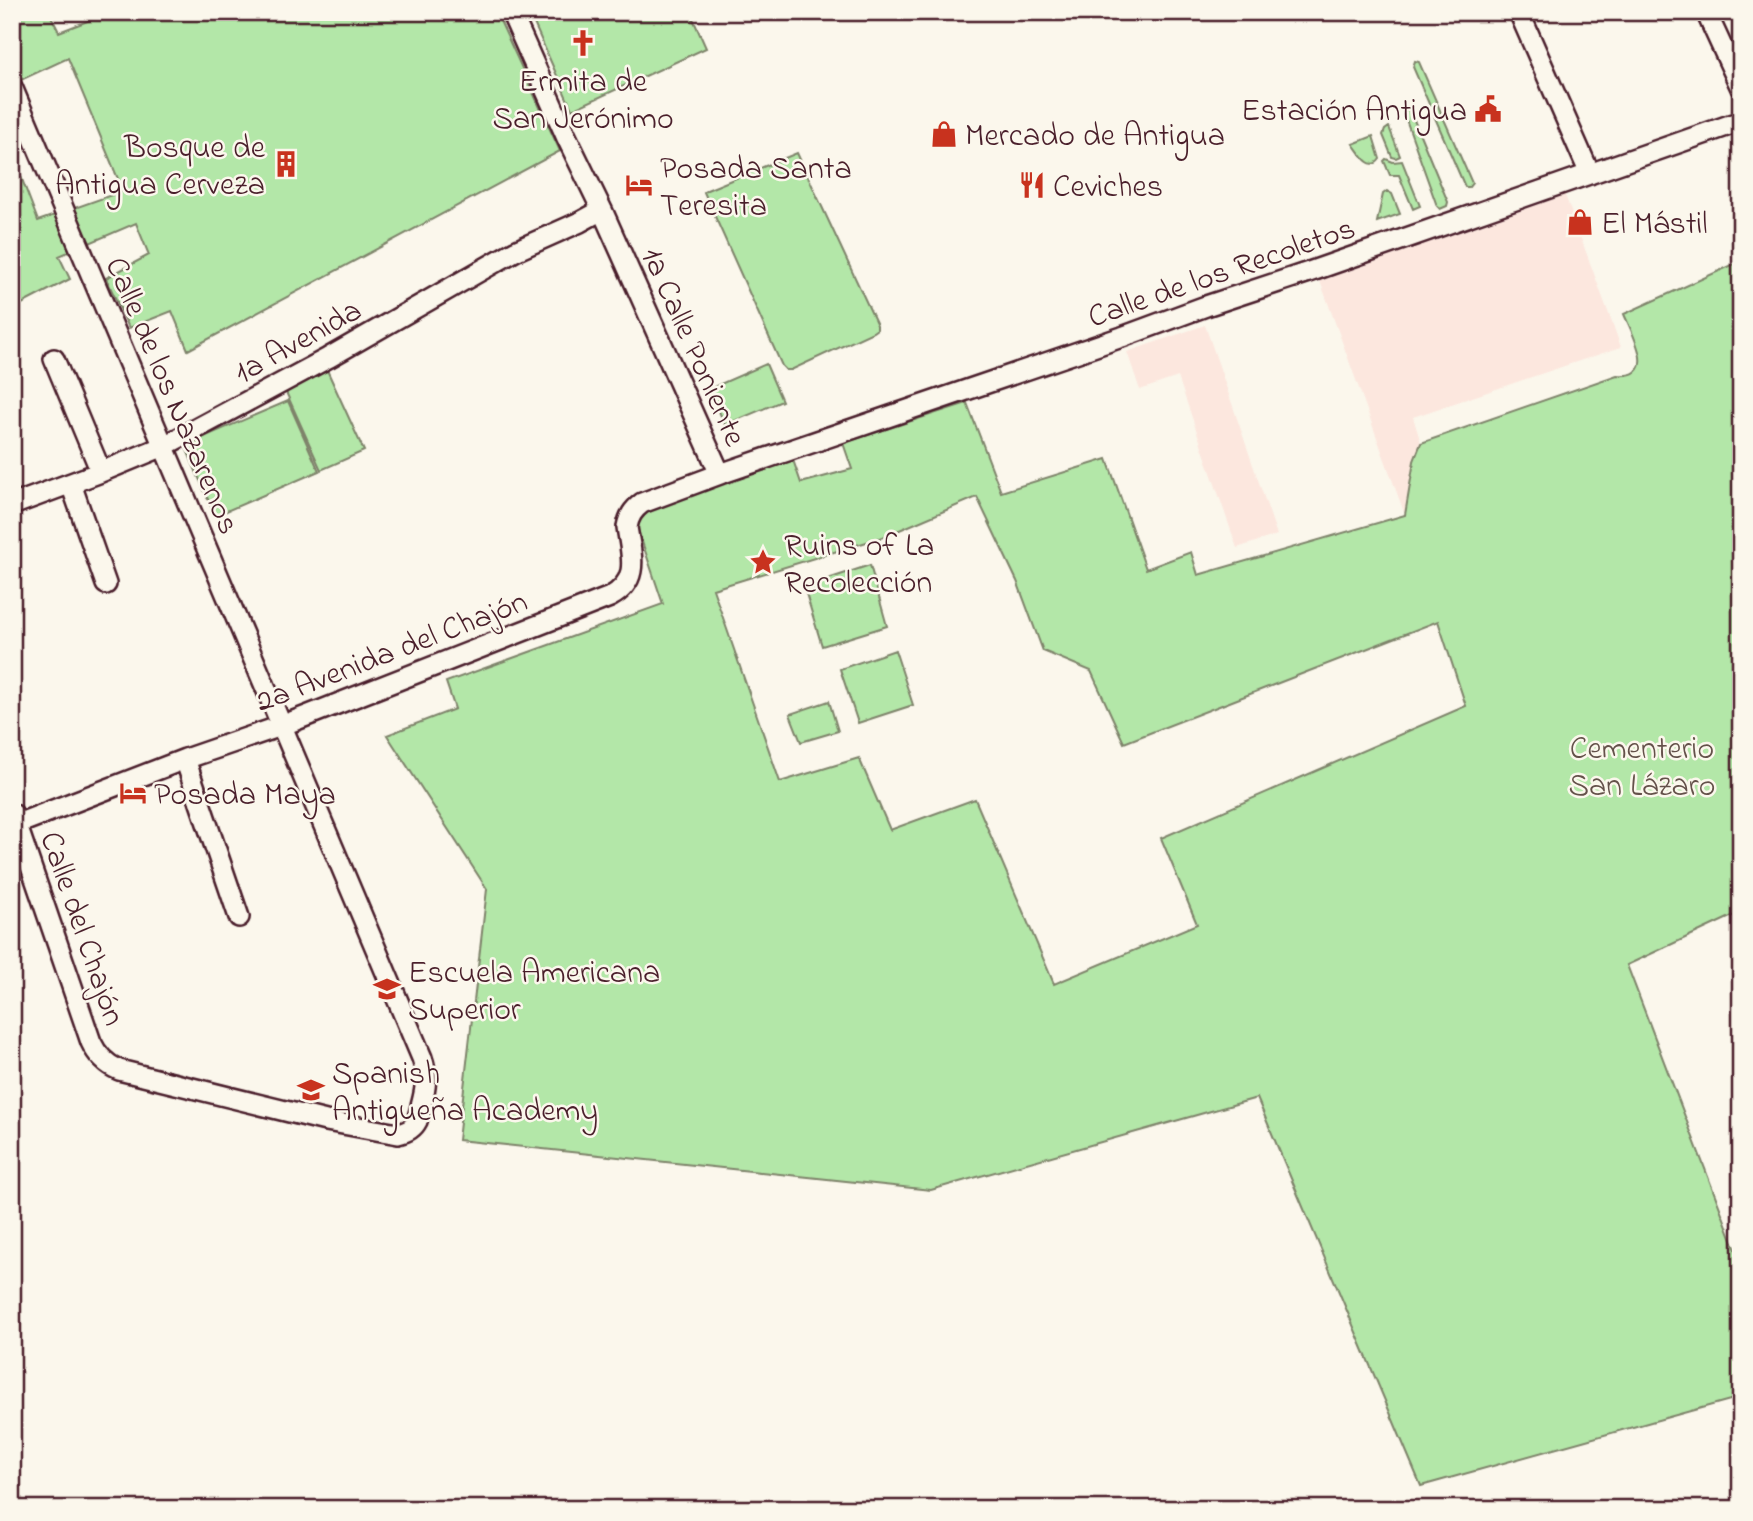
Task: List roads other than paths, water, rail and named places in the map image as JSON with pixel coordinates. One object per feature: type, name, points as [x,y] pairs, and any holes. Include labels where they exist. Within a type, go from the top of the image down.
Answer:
[{"type":"street","name":"1a Calle Poniente","points":[[511,12],[720,474]]},
{"type":"street","points":[[1520,12],[1591,174]]},
{"type":"street","points":[[1706,12],[1741,88]]},
{"type":"street","name":"Calle de los Nazarenos","points":[[12,87],[281,726]]},
{"type":"street","name":"Calle de los Recoletos","points":[[720,474],[1741,121]]},
{"type":"street","name":"1a Avenida","points":[[12,505],[164,446],[328,358],[515,251],[602,210]]},
{"type":"street","points":[[54,359],[101,472]]},
{"type":"street","name":"2a Avenida del Chajón","points":[[14,821],[281,726],[617,593],[628,582],[632,571],[627,527],[633,511],[642,503],[720,474]]},
{"type":"street","points":[[71,484],[106,583]]},
{"type":"street","name":"Calle del Chajón","points":[[14,821],[91,1042],[105,1062],[118,1070],[326,1121],[404,1133],[418,1121],[426,1088],[425,1066],[281,726]]},
{"type":"street","points":[[185,760],[239,917]]},
{"type":"place","name":"Ermita de San Jerónimo","points":[[583,43]]},
{"type":"place","name":"Estación Antigua","points":[[1488,109]]},
{"type":"place","name":"Mercado de Antigua","points":[[944,134]]},
{"type":"place","name":"Bosque de Antigua Cerveza","points":[[286,164]]},
{"type":"place","name":"Posada Santa Teresita","points":[[639,185]]},
{"type":"place","name":"Ceviches","points":[[1032,185]]},
{"type":"place","name":"El Mástil","points":[[1580,222]]},
{"type":"place","name":"Ruins of La Recolección","points":[[763,562]]},
{"type":"place","name":"Posada Maya","points":[[133,793]]},
{"type":"place","name":"Escuela Americana Superior","points":[[387,989]]},
{"type":"place","name":"Spanish Antigueña Academy","points":[[311,1090]]},
{"type":"park label","name":"Cementerio San Lázaro","points":[[1642,766]]}]
